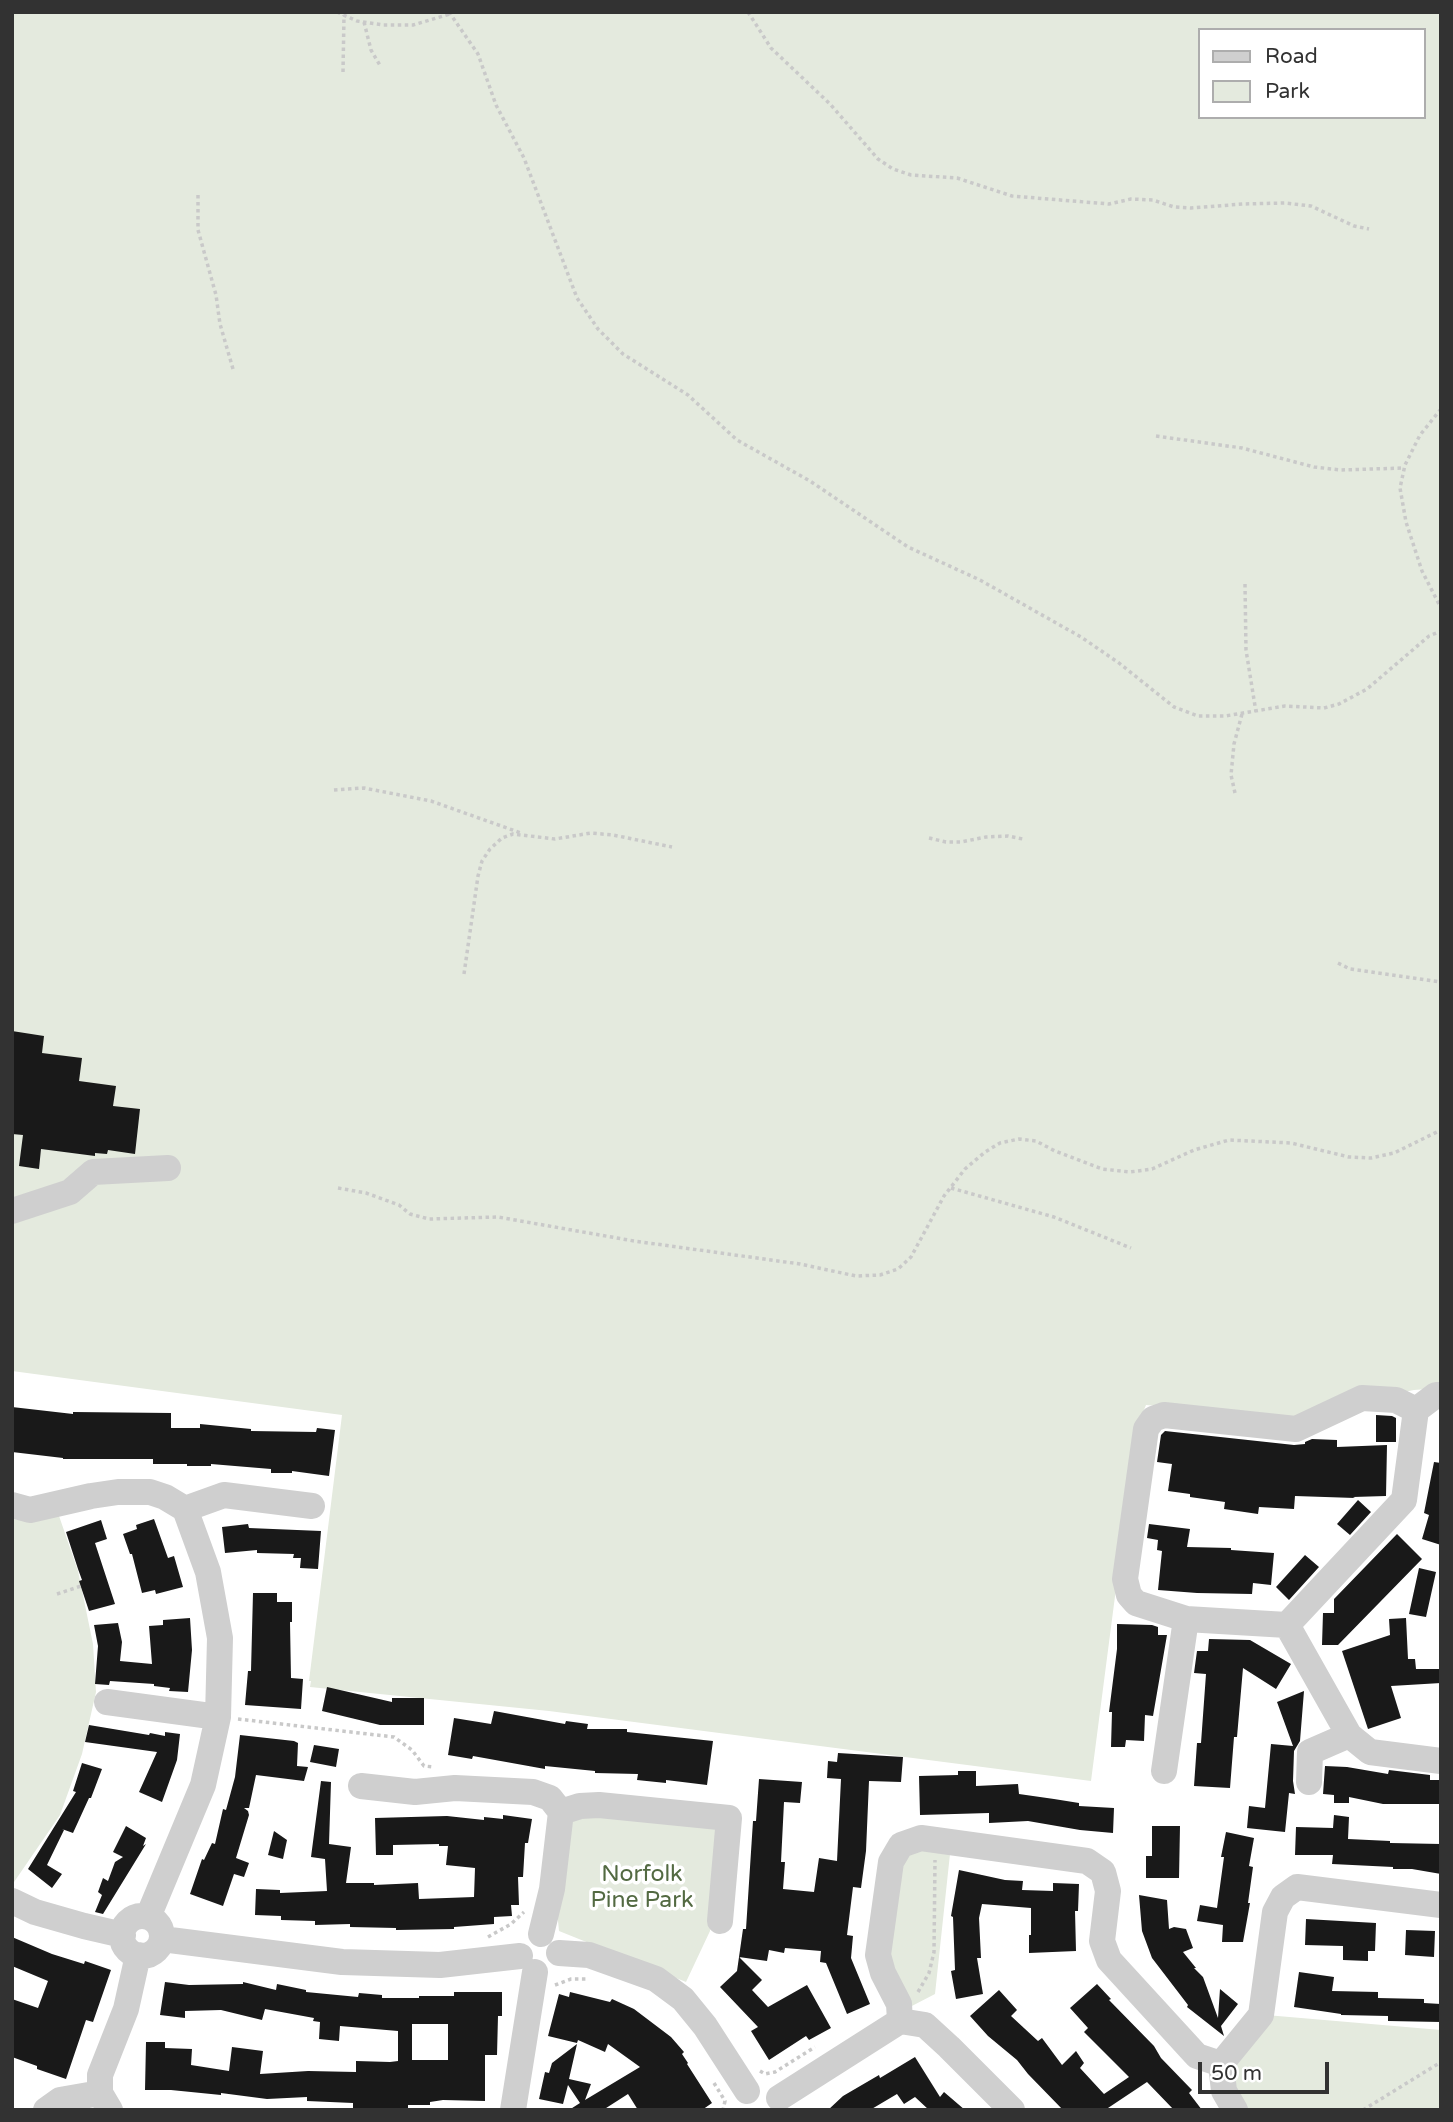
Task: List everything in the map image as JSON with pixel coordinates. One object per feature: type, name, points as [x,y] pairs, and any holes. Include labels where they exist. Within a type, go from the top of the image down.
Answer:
[{"type":"street","points":[[12,1211],[70,1192],[93,1172],[168,1168]]},
{"type":"street","points":[[1287,1625],[1404,1500],[1416,1410],[1436,1395],[1441,1395]]},
{"type":"street","points":[[1287,1625],[1186,1619],[1136,1603],[1129,1595],[1125,1579],[1146,1429],[1153,1419],[1164,1415],[1296,1429],[1362,1398],[1396,1400],[1416,1410]]},
{"type":"street","points":[[12,1505],[30,1510],[91,1496],[118,1492],[150,1492],[185,1509],[208,1572],[220,1638],[218,1717],[203,1785],[155,1928],[155,1951],[149,1955],[84,1926],[35,1912],[12,1900]]},
{"type":"street","points":[[185,1509],[224,1495],[312,1506]]},
{"type":"street","points":[[1164,1771],[1186,1619]]},
{"type":"street","points":[[1287,1625],[1349,1735],[1370,1752],[1441,1761]]},
{"type":"street","points":[[107,1702],[218,1717]]},
{"type":"street","points":[[1309,1782],[1310,1752],[1349,1735]]},
{"type":"street","points":[[361,1786],[415,1792],[455,1788],[533,1792],[550,1798],[561,1812],[548,1936]]},
{"type":"street","points":[[561,1812],[580,1806],[599,1805],[729,1818],[720,1921]]},
{"type":"street","points":[[1012,2110],[925,2025],[898,2010],[878,1955],[891,1862],[901,1845],[921,1839],[1087,1861],[1103,1872],[1108,1891],[1102,1941],[1109,1960],[1197,2056],[1221,2064]]},
{"type":"street","points":[[1235,2110],[1224,2091],[1221,2064],[1261,2015],[1275,1912],[1283,1896],[1297,1887],[1441,1905]]},
{"type":"street","points":[[46,2110],[60,2100],[105,2101],[100,2075],[126,2008],[130,1945],[124,1928],[134,1918],[155,1928],[342,1962],[440,1965],[534,1975]]},
{"type":"street","points":[[513,2110],[534,1975],[520,1950],[527,1938],[548,1936],[589,1955],[656,1979],[683,2000],[705,2026],[737,2095],[763,2088],[771,2090],[781,2104],[898,2010]]},
{"type":"path","points":[[337,12],[364,22],[383,25],[413,25],[450,13],[478,54],[496,105],[523,158],[577,298],[598,329],[623,354],[688,395],[737,440],[810,481],[908,547],[979,580],[1081,637],[1174,707],[1198,716],[1225,716],[1285,706],[1324,708],[1339,704],[1367,689],[1429,636],[1441,631]]},
{"type":"path","points":[[748,12],[771,48],[831,104],[878,159],[893,169],[911,175],[957,178],[1012,196],[1109,204],[1131,199],[1153,200],[1174,207],[1191,208],[1264,204],[1311,206],[1354,226],[1369,229]]},
{"type":"path","points":[[343,72],[344,15]]},
{"type":"path","points":[[364,22],[371,50],[381,67]]},
{"type":"path","points":[[198,195],[198,230],[212,275],[220,324],[233,369]]},
{"type":"path","points":[[1441,409],[1420,435],[1404,468],[1400,488],[1406,522],[1422,571],[1441,608]]},
{"type":"path","points":[[1156,436],[1242,448],[1314,467],[1341,470],[1404,468]]},
{"type":"path","points":[[1245,584],[1246,650],[1256,712]]},
{"type":"path","points":[[1235,793],[1231,775],[1234,744],[1242,714]]},
{"type":"path","points":[[334,790],[364,788],[431,802],[530,836]]},
{"type":"path","points":[[464,974],[482,862],[489,849],[502,838],[513,834],[555,839],[602,834],[672,847]]},
{"type":"path","points":[[929,838],[946,842],[1008,836],[1023,839]]},
{"type":"path","points":[[1338,962],[1350,969],[1441,982]]},
{"type":"path","points":[[338,1188],[366,1193],[399,1205],[410,1214],[429,1219],[498,1217],[634,1241],[800,1264],[856,1276],[880,1275],[898,1269],[911,1257],[950,1188],[965,1169],[1000,1143],[1019,1139],[1037,1141],[1102,1169],[1130,1172],[1152,1170],[1194,1150],[1229,1140],[1291,1143],[1349,1157],[1371,1158],[1394,1153],[1441,1130]]},
{"type":"path","points":[[950,1188],[1054,1217],[1131,1248]]},
{"type":"path","points":[[57,1594],[81,1586]]},
{"type":"path","points":[[218,1717],[394,1737],[412,1749],[424,1766],[435,1767]]},
{"type":"path","points":[[898,2010],[913,1999],[929,1973],[935,1938],[935,1856]]},
{"type":"path","points":[[480,1942],[511,1924],[524,1911],[530,1912],[548,1936]]},
{"type":"path","points":[[534,1975],[556,1984],[571,1979],[588,1979]]},
{"type":"path","points":[[723,2110],[725,2101],[737,2095],[758,2070],[765,2074],[775,2072],[816,2047]]},
{"type":"path","points":[[1363,2110],[1441,2062]]},
{"type":"path","points":[[709,2075],[737,2095]]},
{"type":"green space","points":[[12,12],[1441,12],[1441,1388],[1414,1390],[1323,1408],[1305,1418],[1146,1405],[1137,1427],[1091,1781],[549,1711],[310,1687],[342,1415],[12,1371]]},
{"type":"green space","points":[[58,1513],[78,1571],[93,1644],[96,1692],[82,1754],[60,1815],[12,1885],[12,1519],[38,1521]]},
{"type":"green space","name":"Norfolk Pine Park","points":[[575,1815],[716,1828],[710,1931],[686,1982],[559,1931],[556,1900],[565,1824]]},
{"type":"green space","points":[[923,1850],[950,1854],[935,1994],[908,2008],[886,1966],[904,1857]]},
{"type":"green space","points":[[1266,2015],[1441,2030],[1441,2110],[1241,2110],[1226,2086],[1238,2050]]},
{"type":"building","points":[[12,1031],[44,1036],[42,1053],[82,1058],[79,1081],[116,1086],[113,1106],[140,1109],[135,1154],[108,1150],[107,1154],[95,1153],[95,1156],[41,1149],[39,1169],[19,1166],[23,1135],[12,1134]]},
{"type":"building","points":[[12,1407],[73,1414],[171,1413],[171,1428],[200,1428],[200,1424],[251,1431],[316,1432],[317,1428],[335,1430],[329,1476],[292,1471],[271,1473],[271,1469],[211,1464],[153,1464],[153,1459],[63,1459],[12,1452]]},
{"type":"building","points":[[1376,1415],[1396,1418],[1396,1442],[1376,1442]]},
{"type":"building","points":[[1165,1431],[1294,1445],[1305,1444],[1312,1439],[1337,1440],[1337,1447],[1387,1445],[1386,1496],[1295,1496],[1294,1509],[1259,1507],[1258,1514],[1224,1509],[1225,1502],[1168,1491],[1172,1464],[1157,1462],[1161,1435]]},
{"type":"building","points":[[1434,1462],[1441,1463],[1441,1545],[1422,1539],[1429,1515],[1424,1513]]},
{"type":"building","points":[[1358,1500],[1371,1512],[1350,1535],[1337,1524]]},
{"type":"building","points":[[154,1519],[168,1558],[174,1556],[183,1587],[156,1594],[155,1590],[142,1593],[132,1554],[123,1534],[137,1529],[136,1525]]},
{"type":"building","points":[[101,1520],[107,1539],[95,1543],[115,1604],[89,1611],[66,1532]]},
{"type":"building","points":[[248,1524],[249,1528],[321,1531],[318,1569],[300,1568],[301,1558],[293,1558],[294,1554],[257,1553],[257,1550],[225,1553],[222,1527]]},
{"type":"building","points":[[1149,1524],[1190,1529],[1187,1547],[1274,1553],[1271,1585],[1253,1583],[1252,1594],[1158,1590],[1162,1551],[1157,1550],[1158,1540],[1147,1538]]},
{"type":"building","points":[[1397,1534],[1422,1559],[1338,1645],[1322,1645],[1323,1613],[1334,1613],[1334,1599]]},
{"type":"building","points":[[1305,1555],[1319,1567],[1289,1600],[1276,1587]]},
{"type":"building","points":[[1419,1568],[1436,1572],[1426,1617],[1409,1614]]},
{"type":"building","points":[[253,1593],[277,1593],[277,1602],[292,1602],[291,1678],[303,1679],[301,1709],[245,1705],[248,1671],[251,1671]]},
{"type":"building","points":[[190,1618],[192,1650],[188,1692],[169,1691],[170,1688],[154,1684],[110,1681],[109,1685],[95,1684],[98,1646],[94,1625],[118,1623],[122,1642],[120,1661],[152,1664],[149,1626],[163,1625],[163,1620]]},
{"type":"building","points":[[1406,1618],[1408,1659],[1415,1659],[1416,1669],[1441,1669],[1441,1683],[1391,1686],[1401,1718],[1368,1729],[1342,1651],[1390,1635],[1389,1619]]},
{"type":"building","points":[[1117,1624],[1152,1625],[1158,1627],[1158,1635],[1167,1635],[1153,1716],[1145,1715],[1144,1741],[1126,1740],[1125,1747],[1111,1747],[1112,1712],[1109,1712],[1117,1649]]},
{"type":"building","points":[[1209,1639],[1250,1640],[1291,1664],[1276,1689],[1243,1668],[1230,1788],[1194,1786],[1197,1743],[1201,1743],[1206,1674],[1194,1673],[1197,1651],[1208,1651]]},
{"type":"building","points":[[327,1687],[392,1702],[392,1698],[424,1698],[424,1725],[380,1725],[322,1711]]},
{"type":"building","points":[[1304,1691],[1300,1741],[1294,1751],[1295,1794],[1289,1793],[1285,1832],[1247,1828],[1249,1806],[1265,1808],[1271,1744],[1293,1746],[1277,1702]]},
{"type":"building","points":[[494,1711],[565,1724],[566,1721],[588,1724],[587,1729],[627,1729],[627,1732],[713,1741],[707,1785],[637,1780],[638,1774],[595,1773],[545,1766],[545,1769],[473,1756],[472,1759],[448,1755],[454,1718],[491,1724]]},
{"type":"building","points":[[89,1725],[149,1735],[165,1736],[165,1732],[180,1734],[177,1760],[162,1802],[139,1792],[157,1752],[85,1742]]},
{"type":"building","points":[[240,1735],[294,1741],[298,1743],[297,1766],[308,1767],[304,1781],[256,1775],[249,1808],[244,1808],[249,1815],[236,1858],[249,1863],[244,1877],[234,1874],[223,1906],[190,1894],[202,1859],[204,1860],[212,1843],[215,1844],[223,1809],[226,1810],[235,1777]]},
{"type":"building","points":[[314,1745],[339,1749],[336,1767],[310,1762]]},
{"type":"building","points":[[838,1753],[903,1757],[901,1782],[869,1781],[866,1851],[861,1888],[853,1887],[847,1935],[853,1936],[851,1958],[870,2004],[847,2014],[826,1963],[820,1962],[821,1951],[785,1948],[784,1953],[769,1950],[767,1961],[739,1957],[743,1929],[746,1929],[753,1821],[756,1821],[759,1779],[802,1782],[800,1803],[784,1802],[781,1862],[785,1862],[783,1889],[814,1892],[819,1858],[837,1861],[841,1779],[827,1778],[828,1761],[837,1762]]},
{"type":"building","points":[[82,1763],[102,1769],[73,1833],[62,1829],[64,1830],[47,1865],[62,1874],[52,1888],[28,1869],[76,1792],[73,1791]]},
{"type":"building","points":[[1325,1766],[1388,1774],[1389,1770],[1430,1775],[1430,1780],[1441,1780],[1440,1804],[1383,1804],[1349,1797],[1349,1803],[1334,1803],[1334,1795],[1323,1794]]},
{"type":"building","points":[[958,1771],[976,1771],[976,1786],[1018,1784],[1019,1794],[1079,1803],[1079,1806],[1114,1808],[1113,1833],[1028,1821],[989,1823],[989,1813],[920,1815],[919,1776],[958,1775]]},
{"type":"building","points":[[321,1781],[331,1782],[329,1844],[351,1847],[346,1883],[418,1883],[419,1899],[474,1897],[475,1868],[446,1865],[448,1846],[439,1844],[393,1845],[393,1855],[376,1855],[375,1818],[447,1816],[484,1820],[484,1817],[503,1819],[503,1815],[532,1819],[528,1843],[525,1843],[523,1877],[518,1877],[519,1905],[511,1905],[512,1916],[494,1917],[494,1924],[454,1929],[396,1930],[350,1927],[350,1924],[315,1925],[315,1921],[281,1920],[281,1916],[255,1915],[256,1889],[280,1890],[280,1893],[327,1891],[325,1859],[311,1857]]},
{"type":"building","points":[[1334,1815],[1349,1817],[1348,1839],[1441,1844],[1441,1874],[1393,1867],[1332,1864],[1333,1855],[1295,1855],[1296,1827],[1333,1828]]},
{"type":"building","points":[[126,1826],[146,1838],[143,1846],[146,1844],[103,1914],[95,1912],[102,1895],[98,1892],[103,1878],[108,1881],[115,1862],[123,1857],[113,1852]]},
{"type":"building","points":[[1152,1826],[1180,1826],[1179,1878],[1146,1878],[1146,1856],[1152,1856]]},
{"type":"building","points":[[274,1831],[287,1840],[283,1859],[268,1855]]},
{"type":"building","points":[[1226,1832],[1254,1838],[1249,1866],[1253,1867],[1250,1903],[1243,1942],[1222,1942],[1223,1925],[1197,1921],[1200,1905],[1217,1908]]},
{"type":"building","points":[[959,1870],[1023,1881],[1022,1890],[1053,1891],[1053,1883],[1079,1884],[1078,1911],[1075,1911],[1076,1951],[1029,1953],[1031,1908],[982,1904],[979,1918],[981,1958],[977,1958],[983,1994],[956,1999],[951,1971],[955,1970],[951,1916]]},
{"type":"building","points":[[1139,1895],[1167,1900],[1169,1929],[1186,1929],[1193,1948],[1183,1952],[1203,1977],[1218,2018],[1220,1989],[1238,2004],[1221,2026],[1224,2036],[1187,2007],[1152,1958],[1142,1931]]},
{"type":"building","points":[[1306,1919],[1376,1923],[1375,1951],[1368,1951],[1368,1961],[1343,1960],[1343,1946],[1305,1945]]},
{"type":"building","points":[[1406,1930],[1435,1931],[1434,1957],[1405,1955]]},
{"type":"building","points":[[12,1937],[52,1954],[111,1970],[93,2022],[86,2020],[66,2079],[12,2057],[12,1999],[38,2008],[48,1981],[12,1966]]},
{"type":"building","points":[[739,1957],[762,1980],[752,1990],[768,2007],[807,1985],[831,2028],[809,2040],[806,2036],[769,2060],[751,2031],[758,2027],[720,1987],[737,1971]]},
{"type":"building","points":[[1299,1972],[1334,1977],[1332,1991],[1378,1992],[1378,1998],[1424,1999],[1424,2003],[1441,2004],[1441,2022],[1388,2021],[1388,2016],[1341,2015],[1294,2007]]},
{"type":"building","points":[[165,1982],[189,1985],[243,1982],[276,1990],[277,1984],[306,1992],[358,1997],[359,1993],[382,1995],[382,1998],[454,1996],[454,1992],[502,1992],[497,2055],[485,2055],[485,2101],[443,2100],[430,2102],[430,2105],[408,2105],[408,2110],[353,2108],[353,2103],[307,2101],[307,2097],[267,2099],[221,2093],[145,2090],[146,2042],[165,2042],[165,2048],[192,2049],[191,2065],[229,2071],[232,2047],[263,2051],[260,2074],[356,2072],[356,2061],[398,2061],[398,2031],[340,2026],[339,2041],[319,2039],[320,2022],[313,2021],[314,2018],[265,2009],[262,2020],[221,2010],[185,2011],[185,2018],[160,2015]],"holes":[[[412,2024],[448,2024],[448,2060],[412,2060]]]},
{"type":"building","points":[[1097,1984],[1192,2090],[1189,2093],[1202,2110],[1174,2110],[1147,2082],[1105,2110],[1063,2110],[1017,2060],[988,2036],[970,2016],[999,1990],[1017,2010],[1011,2016],[1038,2041],[1042,2038],[1062,2065],[1076,2051],[1084,2063],[1080,2068],[1104,2094],[1129,2077],[1084,2032],[1088,2028],[1070,2008]]},
{"type":"building","points":[[570,1992],[610,2002],[612,1999],[634,2009],[671,2037],[684,2052],[682,2054],[687,2064],[712,2103],[702,2110],[638,2110],[628,2094],[603,2110],[569,2110],[580,2103],[568,2085],[563,2104],[539,2099],[545,2072],[549,2073],[552,2063],[577,2044],[569,2079],[591,2084],[585,2100],[640,2067],[608,2044],[605,2052],[578,2040],[577,2043],[548,2036],[559,1994],[569,1997]]},
{"type":"building","points":[[915,2057],[940,2097],[944,2092],[965,2110],[929,2110],[915,2097],[904,2104],[897,2094],[870,2110],[828,2110],[843,2096]]}]
